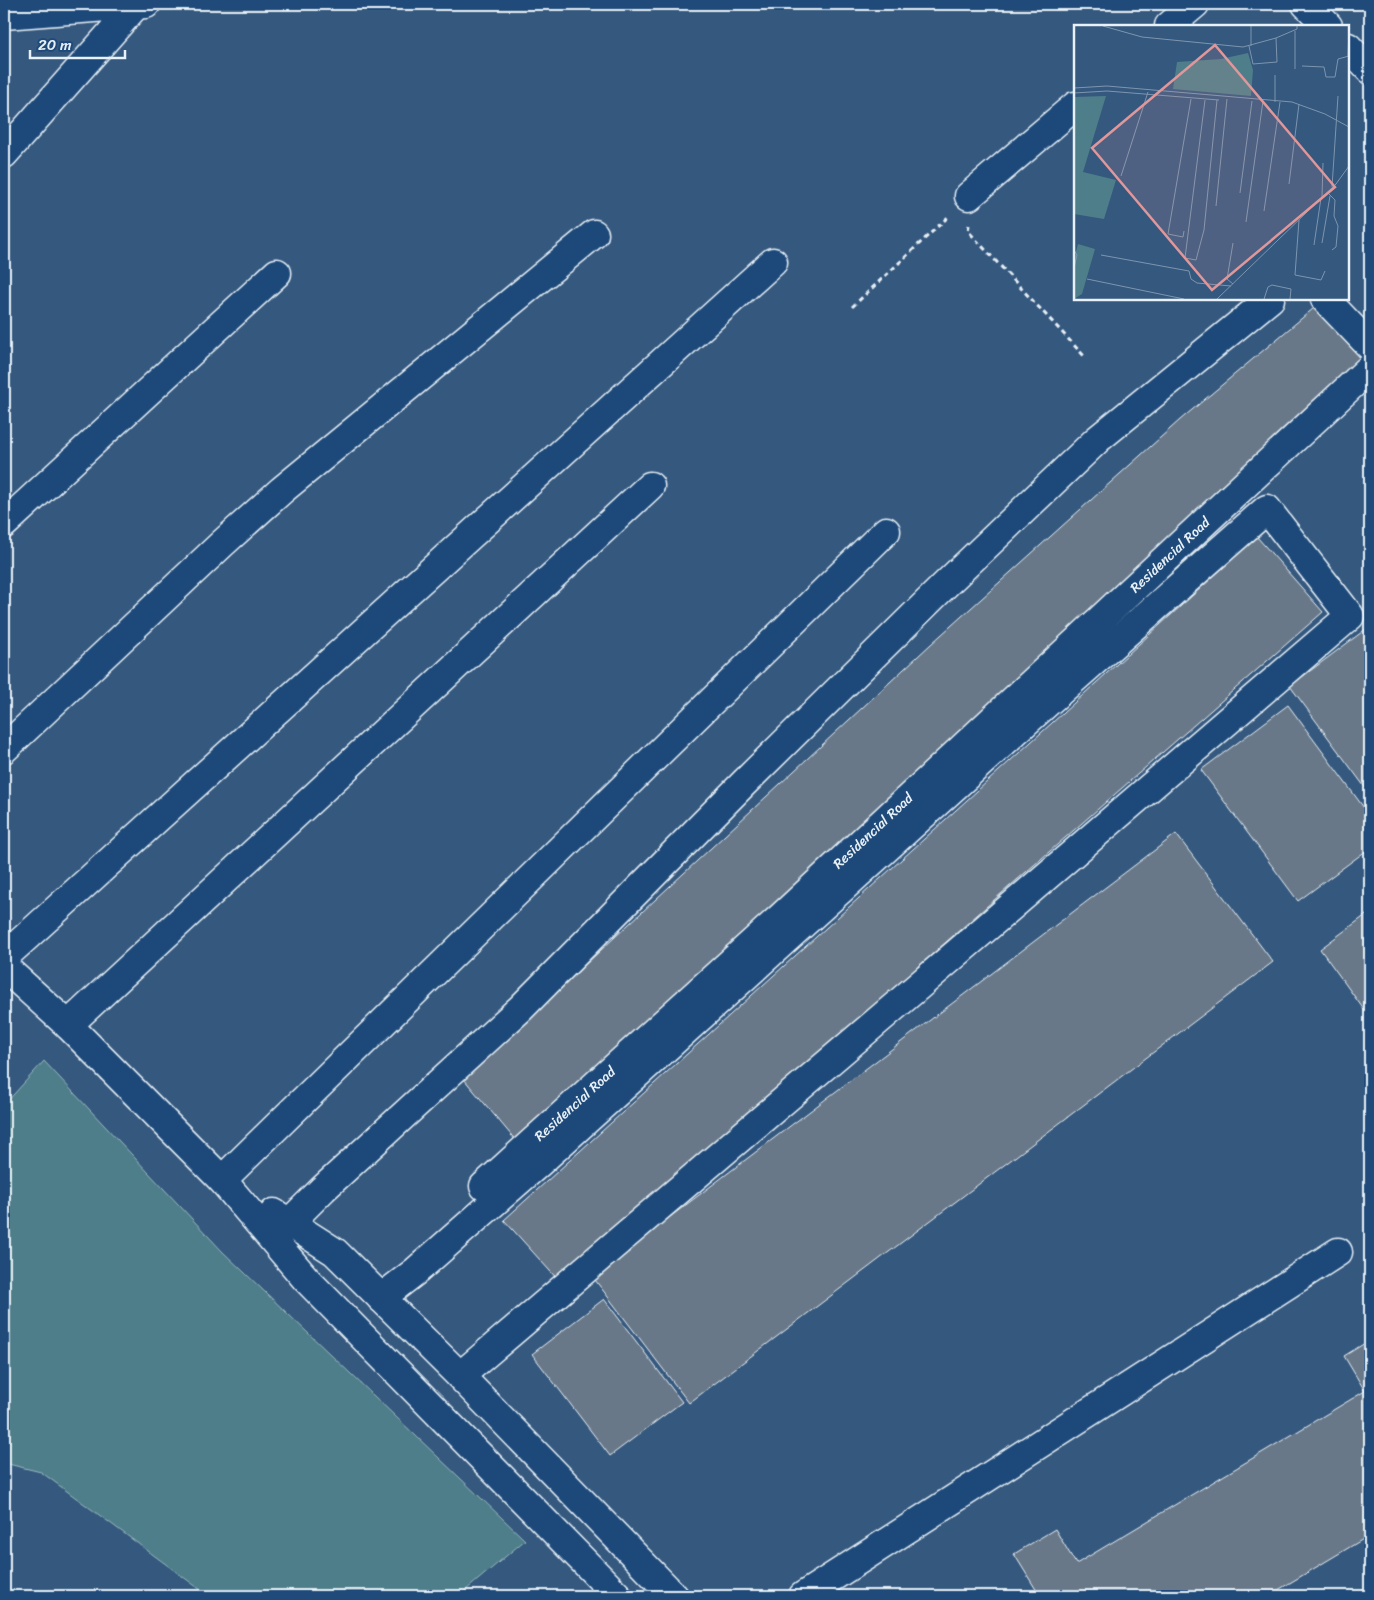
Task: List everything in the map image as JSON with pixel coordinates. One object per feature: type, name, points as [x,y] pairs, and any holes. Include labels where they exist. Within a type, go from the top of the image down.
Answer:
[{"type":"street","points":[[7,18],[75,6],[142,4]]},
{"type":"street","points":[[4,154],[142,4]]},
{"type":"street","points":[[1170,25],[1195,4]]},
{"type":"street","points":[[1306,4],[1327,25]]},
{"type":"street","points":[[1349,48],[1370,70]]},
{"type":"street","points":[[970,196],[1074,107]]},
{"type":"street","points":[[4,749],[282,490],[594,234]]},
{"type":"street","points":[[4,957],[773,262]]},
{"type":"street","points":[[4,524],[278,272]]},
{"type":"street","points":[[289,1223],[323,1188],[521,1008],[752,775],[940,590],[1098,439],[1269,300]]},
{"type":"street","points":[[1326,300],[1370,346]]},
{"type":"street","name":"Residencial Road","points":[[376,1293],[1370,368]]},
{"type":"street","points":[[68,1026],[650,486]]},
{"type":"street","points":[[376,1293],[416,1271],[539,1163],[1048,702],[1267,509],[1350,616],[460,1376]]},
{"type":"street","points":[[222,1180],[886,531]]},
{"type":"street","points":[[4,967],[68,1026],[222,1180],[306,1279],[618,1596]]},
{"type":"street","points":[[222,1180],[335,1252],[460,1376],[674,1596]]},
{"type":"street","points":[[803,1596],[1338,1252]]},
{"type":"path","points":[[852,307],[970,196]]},
{"type":"path","points":[[970,196],[968,231],[1085,357]]},
{"type":"green space","points":[[44,1061],[223,1252],[525,1540],[459,1596],[209,1596],[41,1472],[4,1463],[4,1105]]},
{"type":"building","points":[[1314,308],[1370,364],[517,1142],[463,1078],[931,644],[1180,420]]},
{"type":"building","points":[[1257,537],[1323,612],[559,1281],[504,1220]]},
{"type":"building","points":[[1370,626],[1370,794],[1290,686]]},
{"type":"building","points":[[1288,705],[1370,816],[1370,848],[1298,901],[1201,770]]},
{"type":"building","points":[[1176,834],[1273,962],[689,1403],[592,1276]]},
{"type":"building","points":[[1370,912],[1370,1018],[1320,949]]},
{"type":"building","points":[[604,1299],[682,1402],[610,1456],[532,1354]]},
{"type":"building","points":[[1370,1340],[1370,1535],[1268,1596],[1040,1596],[1014,1554],[1055,1529],[1076,1564],[1365,1391],[1344,1356]]}]
